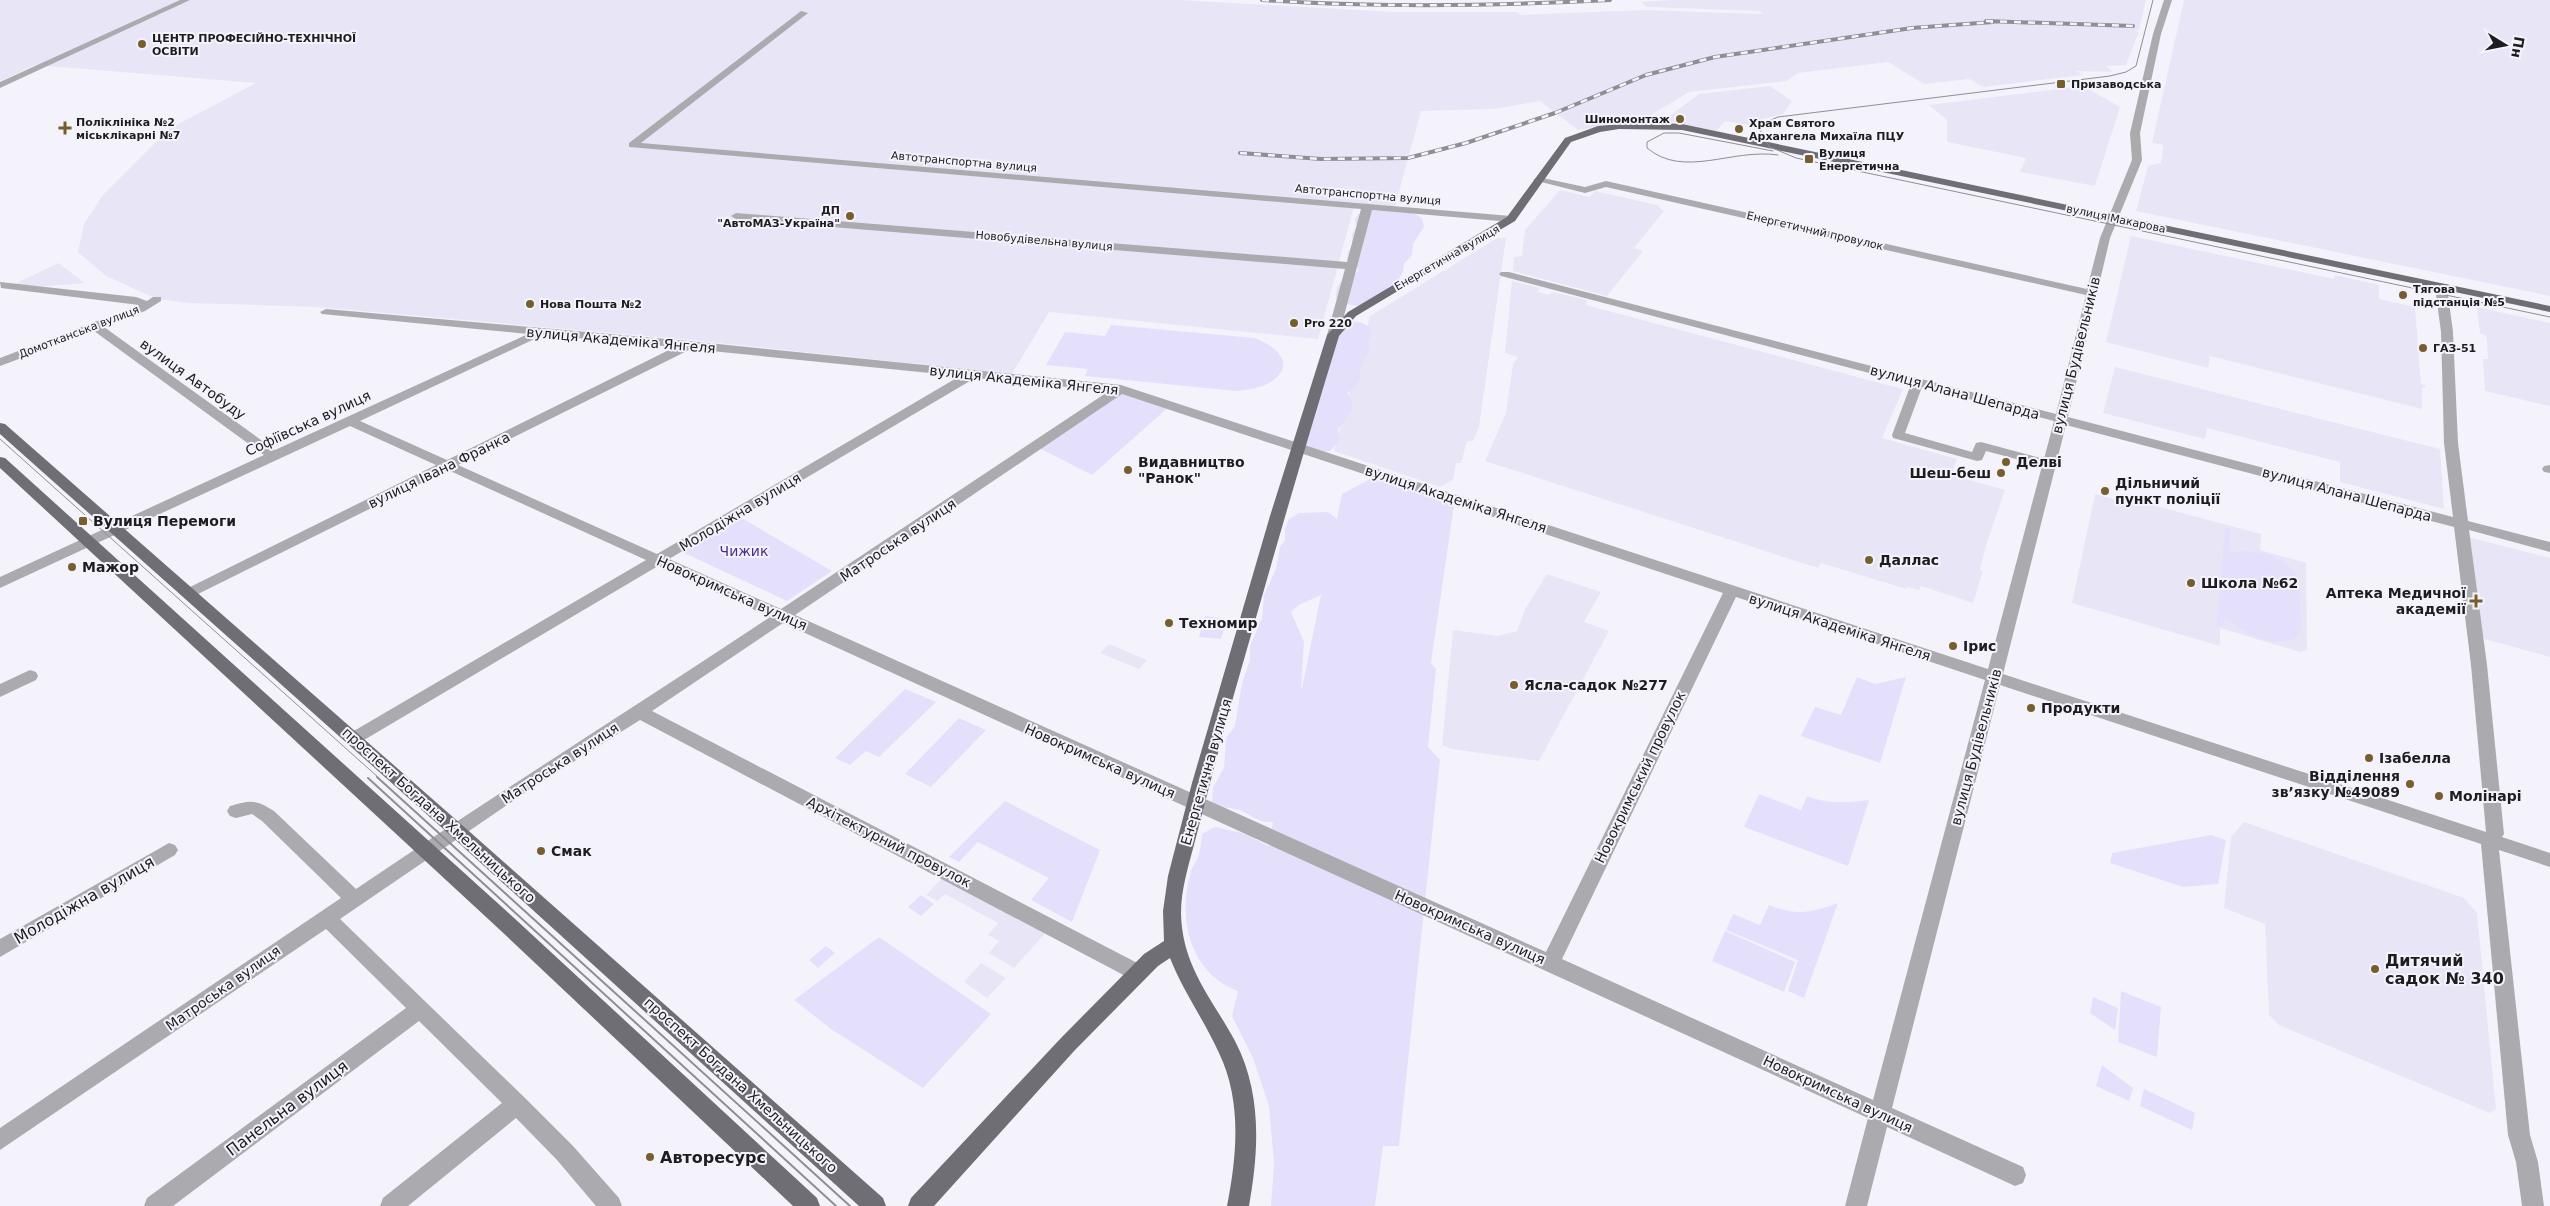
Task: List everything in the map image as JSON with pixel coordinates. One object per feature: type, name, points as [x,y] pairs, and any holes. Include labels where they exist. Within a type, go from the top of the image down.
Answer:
[{"type":"main road","name":"Енергетична вулиця","points":[[1238,1206],[1244,1174],[1247,1124],[1240,1078],[1228,1048],[1186,975],[1174,945],[1172,911],[1174,894],[1196,804],[1298,447],[1333,335],[1342,321],[1352,314],[1511,219],[1568,140],[1578,135],[1619,126],[1682,127]]},
{"type":"main road","name":"вулиця Макарова","points":[[1682,127],[2550,310]]},
{"type":"main road","name":"проспект Богдана Хмельницького","points":[[0,427],[353,738],[875,1206]]},
{"type":"main road","points":[[0,461],[427,850],[809,1206]]},
{"type":"main road","points":[[918,1206],[1068,1044],[1151,960],[1174,945]]},
{"type":"street","points":[[0,84],[186,0]]},
{"type":"street","name":"вулиця Будівельників","points":[[1856,1206],[1995,677],[2105,238],[2137,160],[2135,133],[2157,34],[2168,0]]},
{"type":"street","name":"Автотранспортна вулиця","points":[[804,13],[633,142],[632,146],[1511,219]]},
{"type":"street","name":"Енергетичний провулок","points":[[1538,180],[1585,190],[1606,184],[2092,294]]},
{"type":"street","name":"Енергетична вулиця","points":[[1333,335],[1367,208]]},
{"type":"street","name":"Новобудівельна вулиця","points":[[736,216],[1351,266]]},
{"type":"street","name":"вулиця Алана Шепарда","points":[[1504,274],[2550,547]]},
{"type":"street","name":"Домотканська вулиця","points":[[0,362],[152,302],[2,285]]},
{"type":"street","points":[[2442,287],[2447,332],[2451,443],[2479,665],[2495,834],[2490,842],[2494,902],[2511,1073],[2519,1135],[2527,1162],[2533,1206]]},
{"type":"street","name":"вулиця Академіка Янгеля","points":[[326,312],[689,345],[1121,389],[2490,842],[2550,860]]},
{"type":"street","name":"вулиця Автобуду","points":[[95,326],[274,456]]},
{"type":"street","name":"Софіївська вулиця","points":[[89,541],[541,332]]},
{"type":"street","name":"вулиця Івана Франка","points":[[189,593],[689,345]]},
{"type":"street","name":"Молодіжна вулиця","points":[[353,738],[971,375]]},
{"type":"street","points":[[1918,382],[1898,435],[1976,457],[1981,446],[2049,464]]},
{"type":"street","name":"Матроська вулиця","points":[[0,1140],[529,781],[639,712],[1121,389]]},
{"type":"street","name":"Новокримська вулиця","points":[[350,421],[1550,963],[2014,1176]]},
{"type":"street","points":[[0,583],[89,541]]},
{"type":"street","name":"Новокримський провулок","points":[[1550,963],[1731,591]]},
{"type":"street","points":[[0,691],[30,676]]},
{"type":"street","name":"Архітектурний провулок","points":[[639,712],[1138,973]]},
{"type":"street","points":[[236,811],[255,807],[268,816],[346,892],[356,898]]},
{"type":"street","name":"Молодіжна вулиця","points":[[0,949],[169,850]]},
{"type":"street","points":[[326,917],[517,1104],[565,1153],[611,1206]]},
{"type":"street","name":"Панельна вулиця","points":[[155,1206],[419,1010]]},
{"type":"street","points":[[391,1206],[517,1104]]},
{"type":"shaded area","points":[[0,0],[1180,0],[1394,12],[1518,12],[1520,15],[1646,10],[1762,14],[1760,11],[1647,7],[1641,2],[1670,0],[2146,0],[2139,30],[2134,30],[2139,32],[2126,65],[2106,66],[2113,72],[2077,71],[2083,75],[1983,87],[1969,79],[1924,84],[1888,62],[1798,73],[1786,81],[1689,92],[1643,120],[1578,130],[1540,101],[1493,109],[1421,111],[1395,207],[1355,203],[1318,339],[1049,312],[1012,374],[690,340],[317,307],[189,303],[157,299],[106,276],[78,252],[84,224],[102,196],[169,129],[256,83],[35,65],[0,81]]},
{"type":"shaded area","points":[[2184,0],[2550,0],[2550,296],[2136,211],[2148,166],[2161,163],[2163,145],[2152,143]]},
{"type":"shaded area","points":[[1770,86],[1792,101],[1783,114],[1763,119],[1754,126],[1725,121],[1716,131],[1664,120],[1699,94]]},
{"type":"shaded area","points":[[2083,86],[2120,107],[2095,186],[2020,172],[2026,158],[1947,142],[1947,120],[1929,105]]},
{"type":"shaded area","points":[[1560,190],[1590,197],[1595,191],[1657,205],[1664,211],[1634,248],[1643,251],[1607,296],[1513,271],[1514,257],[1522,256],[1525,230]]},
{"type":"shaded area","points":[[2131,236],[2334,279],[2335,275],[2379,285],[2379,299],[2415,307],[2421,384],[2425,385],[2425,388],[2422,388],[2422,409],[2210,356],[2208,368],[2106,342]]},
{"type":"shaded area","points":[[1497,238],[1506,238],[1479,427],[1473,441],[1467,441],[1461,463],[1456,463],[1453,480],[1440,487],[1334,451],[1370,316]]},
{"type":"shaded area","points":[[58,263],[85,283],[37,287],[15,284]]},
{"type":"shaded area","points":[[1512,281],[1540,288],[1537,292],[1549,295],[1553,292],[1587,300],[1586,305],[1903,389],[1882,438],[1957,459],[1951,475],[2005,490],[1987,542],[1980,570],[1983,571],[1973,603],[1921,586],[1919,590],[1907,587],[1906,589],[1821,563],[1818,568],[1485,461],[1506,413],[1513,364],[1518,357],[1505,353]]},
{"type":"shaded area","points":[[2477,307],[2550,323],[2550,406],[2485,391],[2483,359],[2488,359],[2487,341],[2486,336],[2480,333]]},
{"type":"shaded area","points":[[2115,367],[2440,449],[2444,509],[2340,482],[2340,462],[2207,428],[2205,439],[2103,413]]},
{"type":"shaded area","name":"Школа №62","points":[[2095,494],[2125,502],[2126,498],[2261,534],[2260,550],[2306,563],[2307,650],[2300,652],[2220,628],[2220,646],[2072,603]]},
{"type":"shaded area","points":[[2468,537],[2550,558],[2550,657],[2481,638]]},
{"type":"shaded area","name":"Ясла-садок №277","points":[[1547,574],[1601,592],[1584,622],[1609,631],[1539,761],[1451,749],[1442,745],[1453,630],[1498,636],[1517,631],[1525,609]]},
{"type":"shaded area","points":[[1109,644],[1147,660],[1139,669],[1100,653]]},
{"type":"shaded area","name":"Дитячий садок № 340","points":[[2244,822],[2464,898],[2477,913],[2496,1109],[2490,1113],[2279,1025],[2269,1015],[2265,924],[2224,908],[2231,837]]},
{"type":"shaded area","points":[[945,875],[1048,930],[1014,968],[989,953],[999,941],[988,935],[998,923],[945,894],[937,901],[926,895]]},
{"type":"shaded area","points":[[981,963],[1006,978],[987,998],[964,982]]},
{"type":"green space","points":[[1370,210],[1413,213],[1422,218],[1424,227],[1413,244],[1412,255],[1404,264],[1397,283],[1388,287],[1382,298],[1373,304],[1357,306],[1346,304],[1336,298],[1336,292],[1342,281],[1358,271],[1357,266],[1347,260],[1348,252],[1353,246],[1352,235],[1356,227],[1355,219],[1360,213]]},
{"type":"green space","points":[[1351,321],[1362,323],[1369,327],[1371,333],[1368,342],[1369,351],[1360,370],[1360,379],[1355,388],[1347,393],[1353,401],[1348,416],[1338,429],[1339,441],[1330,451],[1318,452],[1305,447],[1299,432],[1301,416],[1310,405],[1324,344],[1330,333]]},
{"type":"green space","points":[[1111,325],[1254,338],[1276,350],[1283,362],[1283,369],[1279,375],[1267,384],[1236,391],[1085,376],[1088,369],[1046,365],[1065,332],[1105,336]]},
{"type":"green space","points":[[1121,389],[1171,405],[1092,475],[1037,447]]},
{"type":"green space","points":[[1372,478],[1454,505],[1431,663],[1436,669],[1428,747],[1440,760],[1399,1146],[1383,1146],[1375,1206],[1271,1206],[1274,1164],[1269,1106],[1253,1058],[1232,1016],[1238,991],[1221,983],[1208,971],[1198,957],[1191,942],[1187,924],[1187,889],[1191,871],[1200,849],[1202,834],[1215,827],[1246,834],[1268,846],[1273,822],[1263,822],[1239,810],[1215,804],[1212,802],[1213,787],[1224,768],[1226,738],[1235,726],[1242,683],[1250,660],[1250,646],[1262,618],[1264,595],[1276,569],[1280,547],[1285,540],[1285,528],[1289,519],[1299,513],[1328,512],[1337,519],[1342,494]],"holes":[[[1321,595],[1302,688],[1304,642],[1291,612],[1299,605]]]},
{"type":"green space","name":"Чижик","points":[[740,517],[832,571],[787,601],[682,552]]},
{"type":"green space","points":[[2225,528],[2231,529],[2229,551],[2252,551],[2268,555],[2282,561],[2299,577],[2301,629],[2297,637],[2291,640],[2276,642],[2253,636],[2225,619],[2223,627],[2217,625]]},
{"type":"green space","points":[[1205,616],[1227,619],[1221,639],[1199,637]]},
{"type":"green space","points":[[1857,677],[1875,684],[1906,677],[1880,763],[1801,736],[1815,707],[1841,715]]},
{"type":"green space","points":[[905,689],[936,702],[879,757],[866,751],[850,765],[835,758]]},
{"type":"green space","points":[[959,718],[986,730],[931,787],[905,774]]},
{"type":"green space","points":[[1759,794],[1801,810],[1807,796],[1837,802],[1869,800],[1848,866],[1744,827]]},
{"type":"green space","points":[[1005,801],[1100,850],[1072,922],[1031,900],[1049,878],[978,842],[959,862],[949,857]]},
{"type":"green space","points":[[2211,835],[2226,840],[2218,884],[2183,887],[2110,863],[2112,853]]},
{"type":"green space","points":[[921,895],[934,904],[921,916],[908,907]]},
{"type":"green space","points":[[1838,903],[1804,998],[1788,991],[1798,960],[1726,930],[1733,914],[1760,925],[1769,905],[1787,911],[1804,912]]},
{"type":"green space","points":[[1725,931],[1795,962],[1784,992],[1712,961]]},
{"type":"green space","points":[[879,937],[991,1014],[923,1088],[831,1029],[794,1000]]},
{"type":"green space","points":[[826,946],[835,953],[818,968],[809,960]]},
{"type":"green space","points":[[2121,991],[2161,1007],[2157,1057],[2118,1042]]},
{"type":"green space","points":[[2093,997],[2118,1008],[2115,1030],[2090,1013]]},
{"type":"green space","points":[[2102,1065],[2133,1088],[2129,1101],[2096,1086]]},
{"type":"green space","points":[[2144,1089],[2195,1113],[2192,1130],[2140,1106]]},
{"type":"tram line","points":[[2153,0],[2136,66],[2126,72],[2110,76],[1778,117],[1764,123],[1760,134],[1770,147],[1796,158],[2550,317]]},
{"type":"tram line","points":[[1773,151],[1679,133],[1664,133],[1647,142],[1647,148],[1661,157],[1677,161],[1693,162],[1743,155],[1778,155]]},
{"type":"tram line","points":[[0,439],[379,778]]},
{"type":"tram line","points":[[377,777],[850,1206]]},
{"type":"tram line","points":[[368,778],[836,1206]]},
{"type":"railway","points":[[1262,0],[1305,3],[1436,5],[1610,0]]},
{"type":"railway","points":[[1986,21],[2133,26]]},
{"type":"railway","points":[[1240,153],[1321,159],[1408,158],[1466,143],[1555,113],[1646,75],[1715,57],[1912,28],[1993,22]]},
{"type":"place","name":"ЦЕНТР ПРОФЕСІЙНО-ТЕХНІЧНОЇ ОСВІТИ","points":[[142,44]]},
{"type":"place","name":"Призаводська","points":[[2061,84]]},
{"type":"place","name":"Шиномонтаж","points":[[1680,119]]},
{"type":"place","name":"Поліклініка №2 міськлікарні №7","points":[[65,128]]},
{"type":"place","name":"Храм Святого Архангела Михаїла ПЦУ","points":[[1739,129]]},
{"type":"place","name":"Вулиця Енергетична","points":[[1809,159]]},
{"type":"place","name":"ДП \"АвтоМАЗ-Україна\"","points":[[850,216]]},
{"type":"place","name":"Тягова пiдстанцiя №5","points":[[2403,295]]},
{"type":"place","name":"Нова Пошта №2","points":[[530,304]]},
{"type":"place","name":"Pro 220","points":[[1294,323]]},
{"type":"place","name":"ГАЗ-51","points":[[2423,348]]},
{"type":"place","name":"Делві","points":[[2006,462]]},
{"type":"place","name":"Видавництво \"Ранок\"","points":[[1128,470]]},
{"type":"place","name":"Шеш-беш","points":[[2001,473]]},
{"type":"place","name":"Дільничий пункт поліції","points":[[2105,491]]},
{"type":"place","name":"Вулиця Перемоги","points":[[83,521]]},
{"type":"place","name":"Даллас","points":[[1869,560]]},
{"type":"place","name":"Мажор","points":[[72,567]]},
{"type":"place","name":"Школа №62","points":[[2191,583]]},
{"type":"place","name":"Аптека Медичної академії","points":[[2476,601]]},
{"type":"place","name":"Техномир","points":[[1169,623]]},
{"type":"place","name":"Ірис","points":[[1953,646]]},
{"type":"place","name":"Ясла-садок №277","points":[[1514,685]]},
{"type":"place","name":"Продукти","points":[[2031,708]]},
{"type":"place","name":"Ізабелла","points":[[2369,758]]},
{"type":"place","name":"Відділення зв’язку №49089","points":[[2410,784]]},
{"type":"place","name":"Молінарі","points":[[2439,796]]},
{"type":"place","name":"Смак","points":[[541,851]]},
{"type":"place","name":"Дитячий садок № 340","points":[[2375,969]]},
{"type":"place","name":"Авторесурс","points":[[650,1157]]}]
